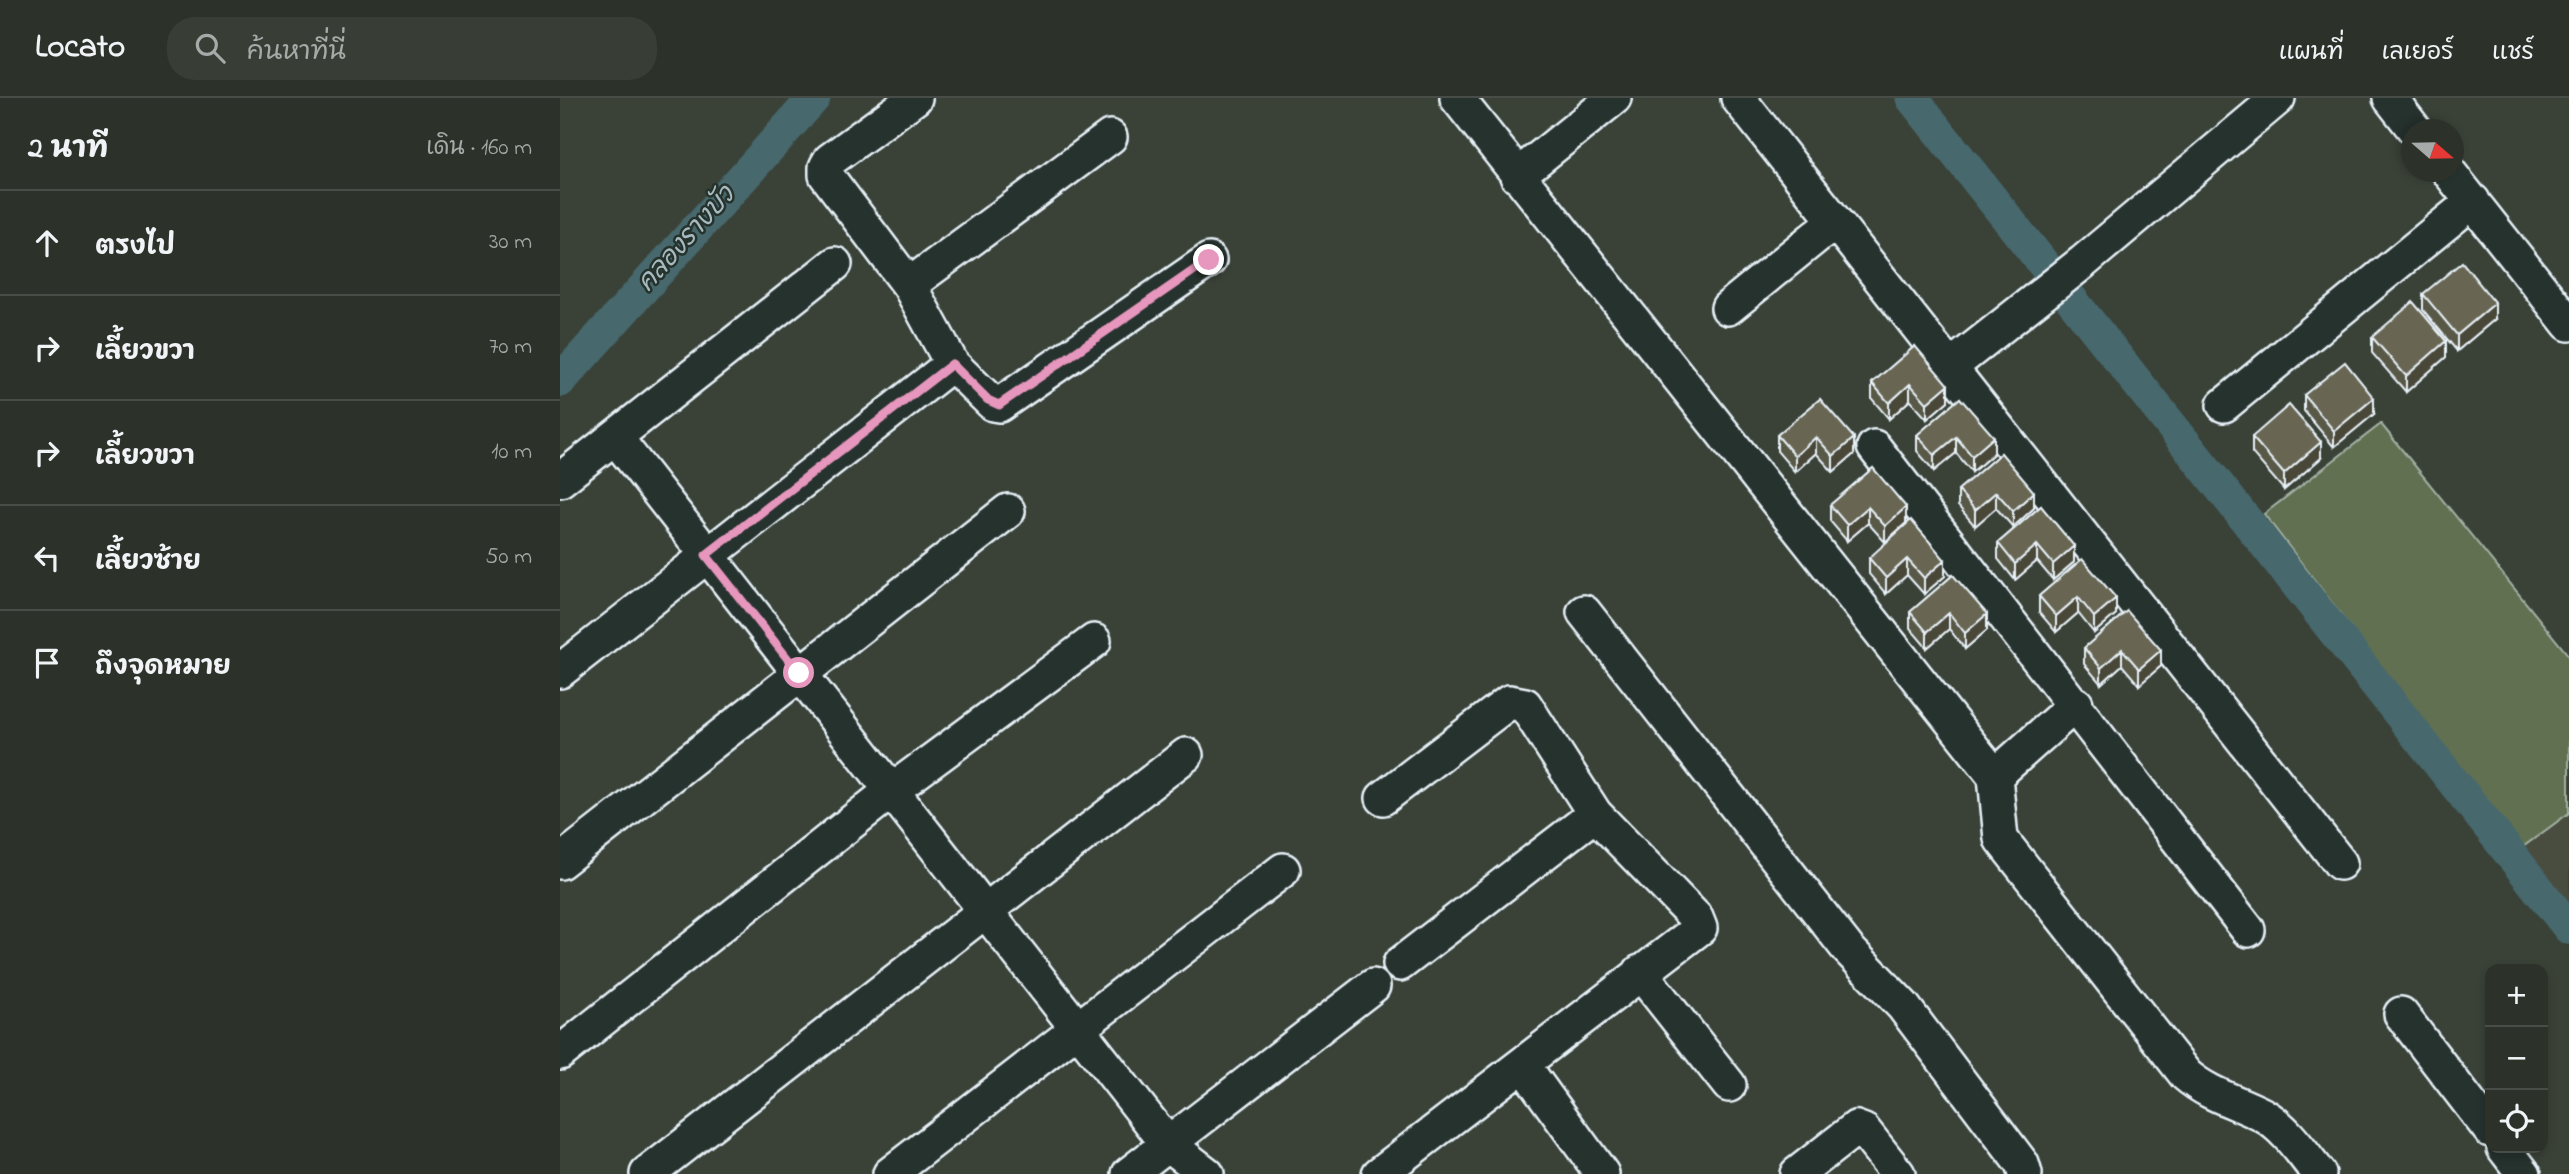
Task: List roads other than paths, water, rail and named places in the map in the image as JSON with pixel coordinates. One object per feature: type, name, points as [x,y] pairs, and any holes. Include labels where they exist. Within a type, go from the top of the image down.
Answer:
[{"type":"street","points":[[915,98],[830,160],[826,175],[909,285],[952,364],[988,400],[999,405],[1209,260]]},
{"type":"street","points":[[1457,98],[1995,776],[2001,839],[2186,1074],[2203,1089],[2263,1116],[2285,1132],[2319,1174]]},
{"type":"street","points":[[1517,176],[1614,98]]},
{"type":"street","points":[[1738,98],[2340,863]]},
{"type":"street","points":[[1949,368],[2083,262],[2277,98]]},
{"type":"street","points":[[2390,98],[2406,119]]},
{"type":"street","points":[[909,285],[1111,137]]},
{"type":"street","points":[[2457,182],[2569,324]]},
{"type":"street","points":[[2224,405],[2473,201]]},
{"type":"street","points":[[1728,308],[1835,221]]},
{"type":"street","points":[[560,480],[835,264]]},
{"type":"street","points":[[560,671],[952,364]]},
{"type":"street","points":[[615,437],[1167,1143],[1208,1174]]},
{"type":"street","points":[[1874,447],[2076,704],[2248,930]]},
{"type":"street","points":[[560,862],[1008,511]]},
{"type":"street","points":[[1584,612],[1848,949],[1903,1006],[2022,1164],[2025,1174]]},
{"type":"street","points":[[560,1053],[891,791],[1094,640]]},
{"type":"street","points":[[1379,1174],[1640,972],[1699,931],[1700,925],[1595,814],[1525,705],[1509,702],[1383,798]]},
{"type":"street","points":[[1995,776],[2076,704]]},
{"type":"street","points":[[647,1174],[1185,755]]},
{"type":"street","points":[[1400,964],[1595,814]]},
{"type":"street","points":[[890,1174],[1283,870]]},
{"type":"street","points":[[1640,972],[1729,1085]]},
{"type":"street","points":[[1129,1174],[1373,986]]},
{"type":"street","points":[[2401,1014],[2485,1123]]},
{"type":"street","points":[[1523,1065],[1602,1174]]},
{"type":"street","points":[[1797,1174],[1856,1128],[1864,1131],[1898,1174]]},
{"type":"street","points":[[2508,1153],[2524,1174]]},
{"type":"waterway","name":"คลองรางบัว","points":[[560,381],[814,98]]},
{"type":"waterway","points":[[1912,98],[2569,928]]}]
